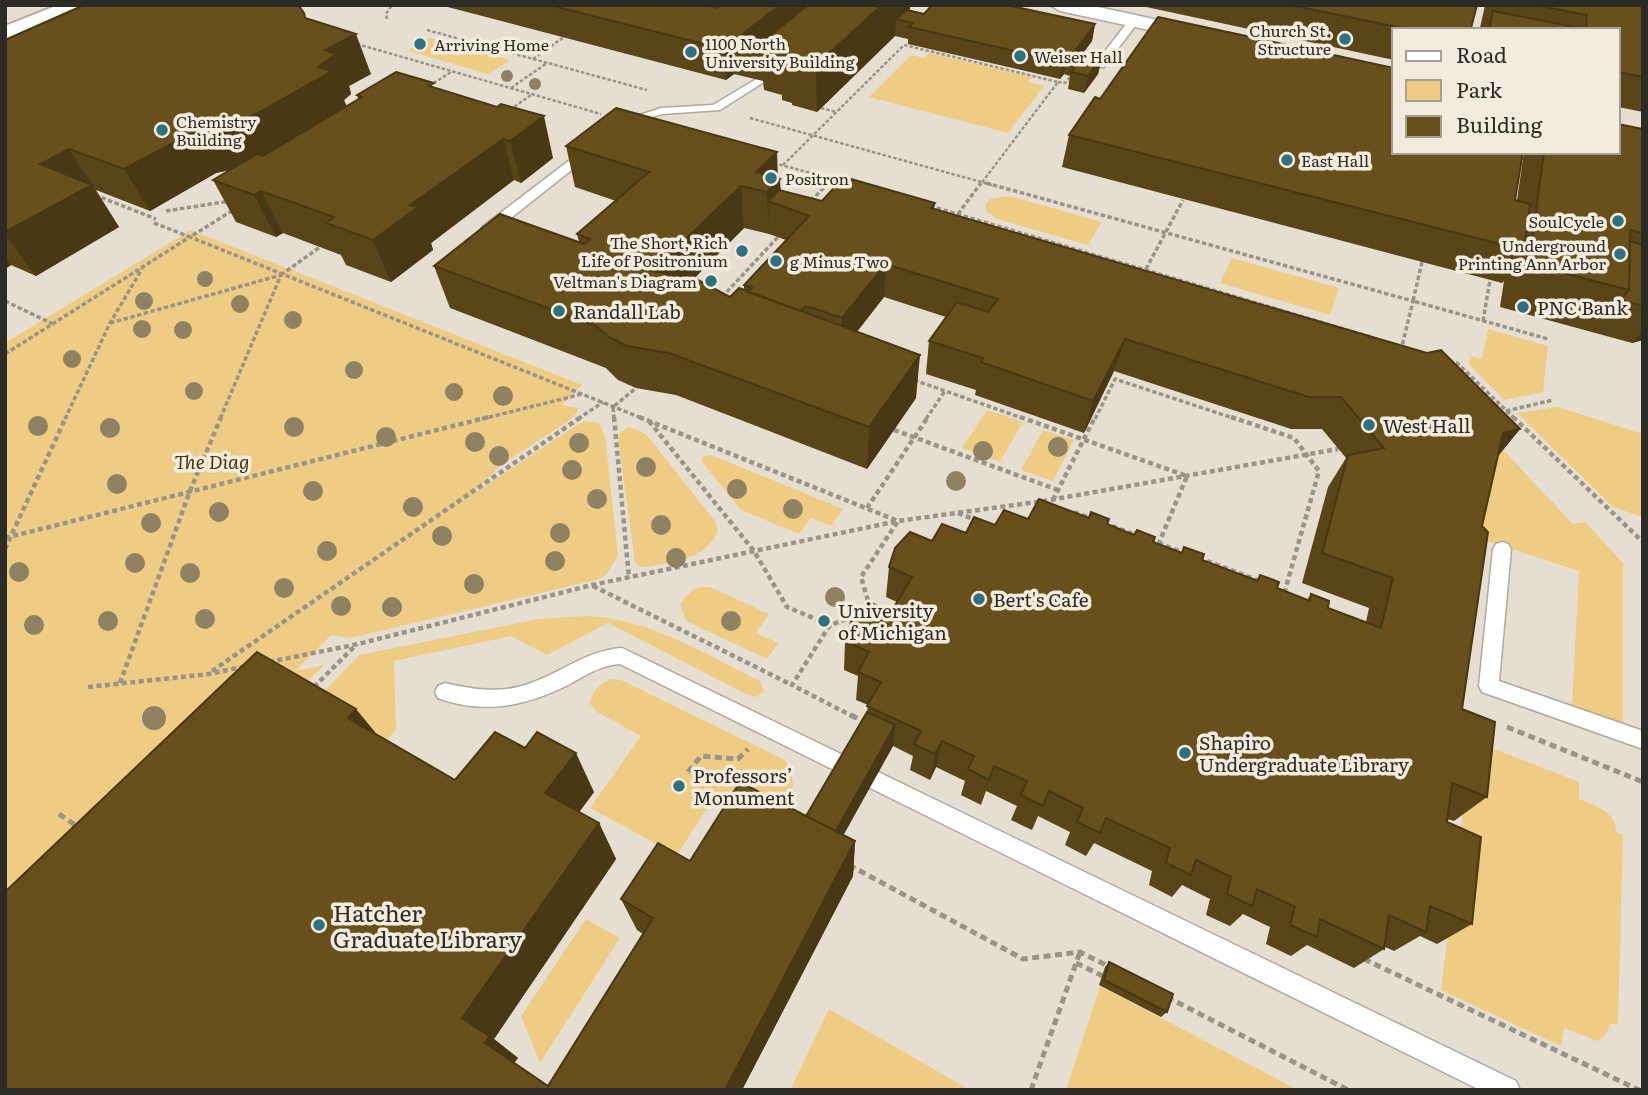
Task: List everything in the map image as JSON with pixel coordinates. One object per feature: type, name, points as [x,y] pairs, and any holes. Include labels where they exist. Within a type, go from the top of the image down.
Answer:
[{"type":"street","points":[[5,34],[78,5]]},
{"type":"street","points":[[1060,5],[1226,41]]},
{"type":"street","points":[[5,56],[98,16]]},
{"type":"lane","points":[[1101,65],[1134,21]]},
{"type":"lane","points":[[621,125],[661,111],[716,108],[760,80]]},
{"type":"lane","points":[[472,242],[597,144]]},
{"type":"lane","points":[[1502,549],[1489,686],[1643,740]]},
{"type":"lane","points":[[445,692],[473,699],[514,699],[595,661],[610,656],[622,656],[1507,1090]]},
{"type":"path","points":[[387,19],[386,14],[392,5]]},
{"type":"path","points":[[532,59],[564,37]]},
{"type":"path","points":[[902,39],[904,45]]},
{"type":"path","points":[[346,41],[533,94],[621,125]]},
{"type":"path","points":[[904,45],[1058,82],[1065,83],[1071,76]]},
{"type":"path","points":[[783,165],[904,45]]},
{"type":"path","points":[[510,88],[547,63]]},
{"type":"path","points":[[429,86],[452,72]]},
{"type":"path","points":[[958,214],[1058,82]]},
{"type":"path","points":[[505,114],[533,94]]},
{"type":"path","points":[[821,108],[837,112]]},
{"type":"path","points":[[769,162],[845,182]]},
{"type":"path","points":[[806,206],[832,179]]},
{"type":"path","points":[[983,182],[1548,338]]},
{"type":"path","points":[[84,201],[96,195],[139,209],[155,221],[281,275],[898,521]]},
{"type":"path","points":[[1146,269],[1184,200]]},
{"type":"path","points":[[5,354],[241,202],[166,211]]},
{"type":"path","points":[[920,203],[1376,338]]},
{"type":"path","points":[[717,302],[778,237]]},
{"type":"path","points":[[110,323],[281,275],[320,247]]},
{"type":"path","points":[[1413,349],[1402,346],[1422,262]]},
{"type":"path","points":[[5,549],[110,323],[142,268]]},
{"type":"path","points":[[120,683],[190,491],[281,275]]},
{"type":"path","points":[[1483,321],[1490,280]]},
{"type":"path","points":[[5,301],[54,324]]},
{"type":"path","points":[[1446,359],[1457,363],[1643,542]]},
{"type":"path","points":[[1053,500],[1116,375],[1294,438],[1319,471],[1281,602]]},
{"type":"path","points":[[906,377],[1030,417],[1187,476]]},
{"type":"path","points":[[613,407],[636,388]]},
{"type":"path","points":[[867,508],[945,391]]},
{"type":"path","points":[[5,538],[583,394]]},
{"type":"path","points":[[1493,413],[1553,400]]},
{"type":"path","points":[[209,674],[603,402]]},
{"type":"path","points":[[613,407],[629,578]]},
{"type":"path","points":[[649,420],[754,551],[787,607],[830,625]]},
{"type":"path","points":[[894,430],[1058,490]]},
{"type":"path","points":[[263,663],[358,644],[592,585],[898,521],[1053,500],[1338,449]]},
{"type":"path","points":[[1159,543],[1187,476]]},
{"type":"path","points":[[1044,501],[1056,506]]},
{"type":"path","points":[[1069,510],[1285,590]]},
{"type":"path","points":[[957,513],[980,522]]},
{"type":"path","points":[[871,611],[861,577],[898,521]]},
{"type":"path","points":[[592,585],[870,725]]},
{"type":"path","points":[[792,685],[830,625],[871,611],[880,615]]},
{"type":"path","points":[[308,691],[324,680],[358,644]]},
{"type":"path","points":[[88,687],[209,674],[249,666]]},
{"type":"path","points":[[1503,725],[1643,782]]},
{"type":"path","points":[[688,772],[701,756],[738,760],[766,727]]},
{"type":"path","points":[[58,814],[89,835]]},
{"type":"path","points":[[69,837],[87,819]]},
{"type":"path","points":[[839,860],[1023,959],[1080,952],[1117,971]]},
{"type":"path","points":[[1031,1090],[1080,952]]},
{"type":"path","points":[[1357,955],[1639,1090]]},
{"type":"path","points":[[1076,962],[1102,976]]},
{"type":"path","points":[[1166,996],[1348,1090]]},
{"type":"green space","points":[[431,38],[510,60],[488,74],[409,51],[416,43]]},
{"type":"green space","points":[[929,53],[1032,77],[1028,82],[1044,86],[1008,133],[869,97],[911,55],[924,58]]},
{"type":"green space","points":[[1010,196],[1102,222],[1088,245],[997,219],[986,211],[985,205],[990,199]]},
{"type":"green space","name":"The Diag","points":[[191,230],[582,385],[562,405],[577,408],[577,413],[501,465],[470,496],[584,421],[599,423],[605,435],[618,556],[606,575],[596,580],[351,638],[331,635],[295,671],[325,665],[5,959],[5,343]]},
{"type":"green space","points":[[1232,258],[1339,288],[1330,315],[1220,283]]},
{"type":"green space","points":[[1488,329],[1548,346],[1543,392],[1504,400],[1469,364],[1470,356],[1482,359]]},
{"type":"green space","points":[[1558,407],[1643,434],[1643,517],[1613,507],[1517,413]]},
{"type":"green space","points":[[987,410],[1023,422],[1000,462],[962,448]]},
{"type":"green space","points":[[629,427],[646,434],[715,521],[718,531],[713,541],[697,554],[647,567],[640,567],[635,562],[618,438],[620,433]]},
{"type":"green space","points":[[1043,430],[1074,440],[1053,481],[1021,470]]},
{"type":"green space","points":[[1494,440],[1573,524],[1585,522],[1623,563],[1623,726],[1572,706],[1579,571],[1460,532]]},
{"type":"green space","points":[[711,455],[843,509],[831,526],[811,518],[799,534],[741,510],[702,462],[703,457]]},
{"type":"green space","points":[[710,587],[769,614],[756,633],[778,643],[767,659],[686,621],[680,604],[692,590]]},
{"type":"green space","points":[[586,616],[632,623],[676,639],[760,681],[764,691],[756,697],[748,695],[608,623],[547,655],[511,636],[394,661],[396,729],[382,746],[311,705],[359,655],[538,619]]},
{"type":"green space","points":[[610,679],[621,680],[785,760],[793,784],[791,795],[784,807],[746,813],[715,796],[677,855],[590,808],[641,736],[597,712],[590,704],[596,689]]},
{"type":"green space","points":[[1472,740],[1579,782],[1579,799],[1609,814],[1616,832],[1623,835],[1618,1025],[1612,1023],[1603,1038],[1597,1041],[1564,1028],[1561,1046],[1441,990]]},
{"type":"green space","points":[[586,919],[620,938],[540,1063],[521,1016]]},
{"type":"green space","points":[[1100,986],[1298,1090],[1066,1090]]},
{"type":"green space","points":[[829,1009],[965,1087],[964,1090],[790,1090]]},
{"type":"building","name":"Chemistry Building","points":[[84,5],[298,5],[305,18],[356,34],[325,50],[336,54],[318,67],[332,71],[258,113],[231,124],[194,132],[124,169],[69,149],[40,164],[92,185],[5,232],[5,40]]},
{"type":"building","points":[[549,5],[707,5],[717,8],[721,5],[780,5],[739,37],[763,42],[762,50],[731,43],[724,49]]},
{"type":"building","points":[[808,5],[882,5],[816,65],[780,53],[785,49],[761,43]]},
{"type":"building","points":[[932,5],[1006,5],[1095,24],[1075,51],[1102,57],[1088,76],[1071,72],[1080,60],[1067,57],[1063,62],[909,27],[913,23],[896,19],[907,10],[924,14]]},
{"type":"building","points":[[1290,5],[1477,5],[1471,28],[1402,28]]},
{"type":"building","points":[[1535,5],[1643,5],[1643,77],[1620,72],[1620,28],[1586,28],[1587,15]]},
{"type":"building","points":[[1493,11],[1575,27],[1575,28],[1489,28]]},
{"type":"building","name":"East Hall","points":[[1158,17],[1392,68],[1392,154],[1523,154],[1515,200],[1530,204],[1524,250],[1069,135],[1095,97],[1100,99]]},
{"type":"building","points":[[396,72],[434,83],[429,86],[497,107],[501,104],[544,116],[510,141],[503,139],[410,205],[418,207],[373,240],[326,223],[334,217],[261,191],[254,195],[213,180],[257,154],[263,156],[362,97],[357,95]]},
{"type":"building","points":[[616,108],[777,152],[756,172],[780,179],[767,192],[741,186],[652,271],[694,278],[730,297],[739,288],[920,355],[869,427],[669,353],[627,346],[609,337],[596,326],[434,266],[500,214],[584,244],[590,239],[577,234],[649,172],[566,146]]},
{"type":"building","points":[[1620,124],[1643,129],[1643,233],[1630,230],[1629,290],[1529,264],[1544,154],[1620,154]]},
{"type":"building","points":[[844,177],[935,203],[931,208],[1427,353],[1441,350],[1520,429],[1503,433],[1482,526],[1488,532],[1462,709],[1495,722],[1487,797],[1452,783],[1447,822],[1481,837],[1472,924],[1430,906],[1426,932],[1389,915],[1384,949],[1320,919],[1317,937],[1290,925],[1295,907],[1257,889],[1252,906],[1227,894],[1231,877],[1196,860],[1191,875],[1166,863],[1170,848],[1106,818],[1100,833],[1077,822],[1083,808],[1049,791],[1043,806],[1021,795],[1027,781],[994,766],[989,780],[968,769],[974,756],[942,741],[935,754],[914,744],[921,731],[867,706],[881,682],[858,672],[869,652],[845,641],[852,619],[869,602],[891,612],[912,577],[889,567],[895,548],[910,532],[932,541],[942,524],[966,533],[974,517],[995,525],[1004,510],[1028,519],[1039,499],[1089,518],[1091,512],[1109,519],[1107,524],[1134,535],[1137,530],[1155,537],[1153,542],[1182,553],[1184,547],[1204,554],[1202,560],[1258,581],[1260,575],[1279,582],[1277,588],[1310,601],[1311,594],[1329,601],[1328,608],[1381,628],[1393,578],[1322,553],[1348,455],[1384,448],[1341,397],[1309,397],[1125,339],[1093,401],[981,362],[983,358],[929,341],[957,302],[988,312],[998,299],[886,264],[842,318],[806,306],[801,311],[748,292],[752,288],[744,285],[809,216],[768,201],[779,190],[822,201]]},
{"type":"building","points":[[1630,241],[1643,245],[1643,306],[1621,300],[1629,290]]},
{"type":"building","name":"Hatcher Graduate Library","points":[[257,652],[356,709],[348,718],[455,780],[495,732],[525,748],[537,732],[576,753],[545,793],[599,823],[462,1018],[489,1036],[485,1043],[548,1086],[653,918],[621,899],[658,843],[690,861],[740,782],[855,841],[725,1090],[5,1090],[5,892]]},
{"type":"building","points":[[867,712],[895,725],[836,831],[806,816]]},
{"type":"building","points":[[1109,962],[1173,994],[1167,1012],[1104,980]]},
{"type":"place","name":"Church St. Structure","points":[[1345,39]]},
{"type":"place","name":"Arriving Home","points":[[420,44]]},
{"type":"place","name":"1100 North University Building","points":[[691,52]]},
{"type":"place","name":"Weiser Hall","points":[[1020,56]]},
{"type":"place","name":"Chemistry Building","points":[[162,130]]},
{"type":"place","name":"East Hall","points":[[1287,160]]},
{"type":"place","name":"Positron","points":[[771,178]]},
{"type":"place","name":"SoulCycle","points":[[1618,221]]},
{"type":"place","name":"The Short, Rich Life of Positronium","points":[[742,251]]},
{"type":"place","name":"Underground Printing Ann Arbor","points":[[1620,254]]},
{"type":"place","name":"g Minus Two","points":[[776,261]]},
{"type":"place","name":"Veltman's Diagram","points":[[711,281]]},
{"type":"place","name":"PNC Bank","points":[[1523,307]]},
{"type":"place","name":"Randall Lab","points":[[559,311]]},
{"type":"place","name":"West Hall","points":[[1369,425]]},
{"type":"place","name":"Bert's Cafe","points":[[979,599]]},
{"type":"place","name":"University of Michigan","points":[[824,621]]},
{"type":"place","name":"Shapiro Undergraduate Library","points":[[1185,753]]},
{"type":"place","name":"Professors’ Monument","points":[[679,786]]},
{"type":"place","name":"Hatcher Graduate Library","points":[[319,925]]}]
